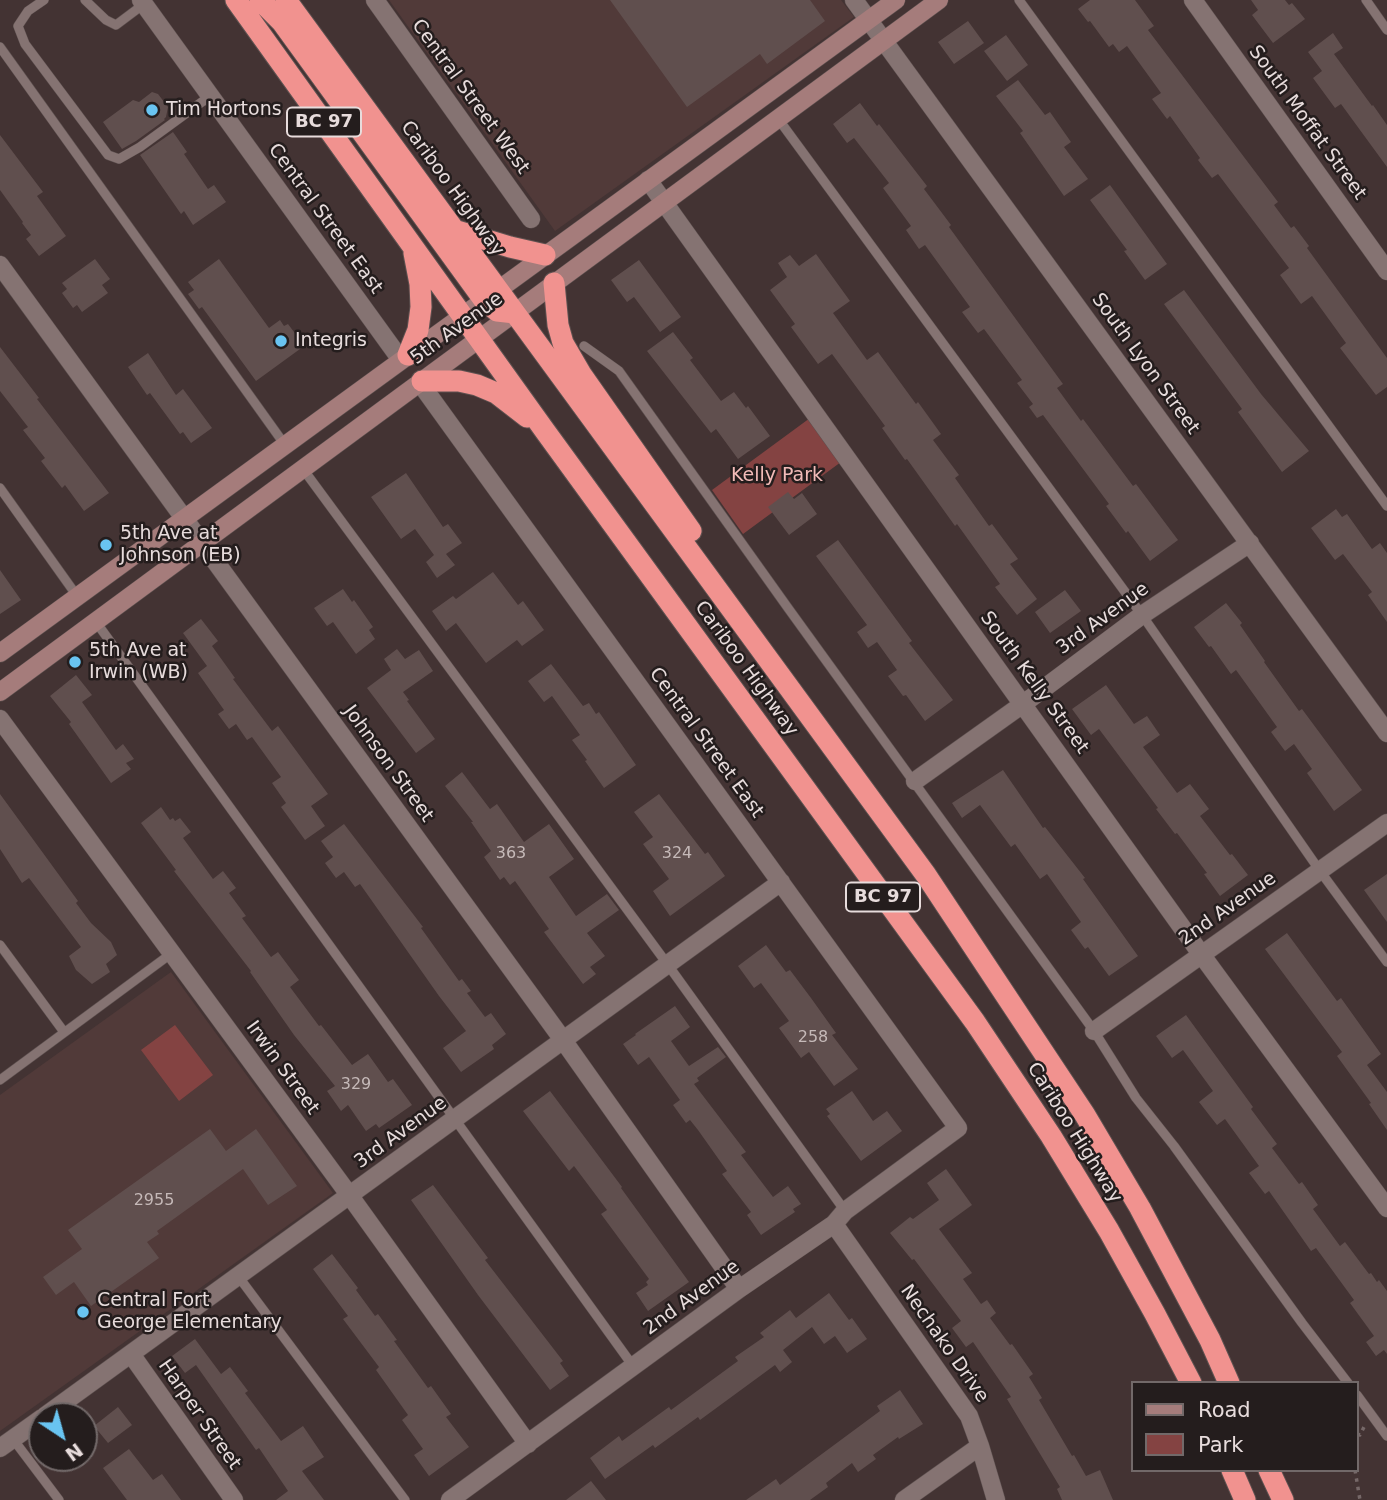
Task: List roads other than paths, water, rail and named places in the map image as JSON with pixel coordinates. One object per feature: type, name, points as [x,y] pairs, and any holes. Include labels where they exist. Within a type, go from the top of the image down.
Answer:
[{"type":"highway","name":"Cariboo Highway","points":[[236,0],[545,431],[975,1022],[1051,1136],[1109,1231],[1190,1381]]},
{"type":"highway","points":[[260,0],[282,22],[491,295]]},
{"type":"highway","name":"Cariboo Highway","points":[[286,0],[454,230],[491,295],[515,313],[926,875],[1085,1115],[1146,1220],[1210,1340],[1228,1381]]},
{"type":"highway","points":[[454,230],[545,255]]},
{"type":"highway","points":[[405,358],[418,330],[421,307],[420,284],[412,244]]},
{"type":"highway","points":[[554,283],[558,325],[563,343],[581,374],[690,530],[749,633]]},
{"type":"highway","points":[[421,382],[459,381],[477,385],[496,393],[545,431]]},
{"type":"highway","points":[[1233,1472],[1245,1500]]},
{"type":"highway","points":[[1270,1472],[1283,1500]]},
{"type":"main road","name":"5th Avenue","points":[[0,653],[896,0]]},
{"type":"main road","name":"5th Avenue","points":[[0,692],[939,0]]},
{"type":"street","name":"Central Street West","points":[[375,0],[531,219]]},
{"type":"street","name":"South Lyon Street","points":[[854,0],[1387,733]]},
{"type":"street","name":"South Moffat Street","points":[[1193,0],[1387,271]]},
{"type":"street","name":"Central Street East","points":[[142,2],[405,358]]},
{"type":"street","name":"South Kelly Street","points":[[648,180],[1201,954],[1387,1208]]},
{"type":"street","name":"Johnson Street","points":[[0,265],[563,1040],[739,1289]]},
{"type":"street","name":"Central Street East","points":[[421,382],[958,1128]]},
{"type":"street","name":"3rd Avenue","points":[[915,781],[1142,615],[1250,543]]},
{"type":"street","name":"Irwin Street","points":[[0,719],[350,1196],[528,1444]]},
{"type":"street","name":"2nd Avenue","points":[[1094,1031],[1387,823]]},
{"type":"street","name":"3rd Avenue","points":[[64,1402],[781,882]]},
{"type":"street","name":"2nd Avenue","points":[[450,1500],[840,1218],[958,1128]]},
{"type":"street","name":"Nechako Drive","points":[[840,1218],[969,1416],[996,1500]]},
{"type":"street","name":"Harper Street","points":[[131,1354],[234,1500]]},
{"type":"street","name":"3rd Avenue","points":[[6,1444],[28,1428]]},
{"type":"street","points":[[904,1500],[980,1446]]},
{"type":"lane","points":[[44,0],[28,11],[18,26],[25,44],[108,155],[119,159],[140,147],[210,96]]},
{"type":"lane","points":[[85,0],[106,20],[116,25],[142,2]]},
{"type":"lane","points":[[1020,0],[1387,506]]},
{"type":"lane","points":[[1366,0],[1387,30]]},
{"type":"lane","points":[[0,47],[285,445]]},
{"type":"lane","points":[[779,120],[1142,615],[1320,871],[1387,962]]},
{"type":"lane","points":[[584,346],[619,371],[1094,1031],[1136,1098],[1346,1381]]},
{"type":"lane","points":[[303,469],[667,965],[840,1218]]},
{"type":"lane","points":[[0,488],[77,596]]},
{"type":"lane","points":[[96,622],[633,1366]]},
{"type":"lane","points":[[0,945],[64,1032]]},
{"type":"lane","points":[[0,1080],[172,953]]},
{"type":"lane","points":[[238,1276],[405,1500]]},
{"type":"lane","points":[[1359,1398],[1387,1436]]},
{"type":"lane","points":[[6,1444],[59,1500]]},
{"type":"place","name":"Tim Hortons","points":[[152,110]]},
{"type":"place","name":"Integris","points":[[281,341]]},
{"type":"place","name":"5th Ave at Johnson (EB)","points":[[106,545]]},
{"type":"place","name":"5th Ave at Irwin (WB)","points":[[75,662]]},
{"type":"place","name":"Central Fort George Elementary","points":[[83,1312]]},
{"type":"park label","name":"Kelly Park","points":[[777,476]]}]
